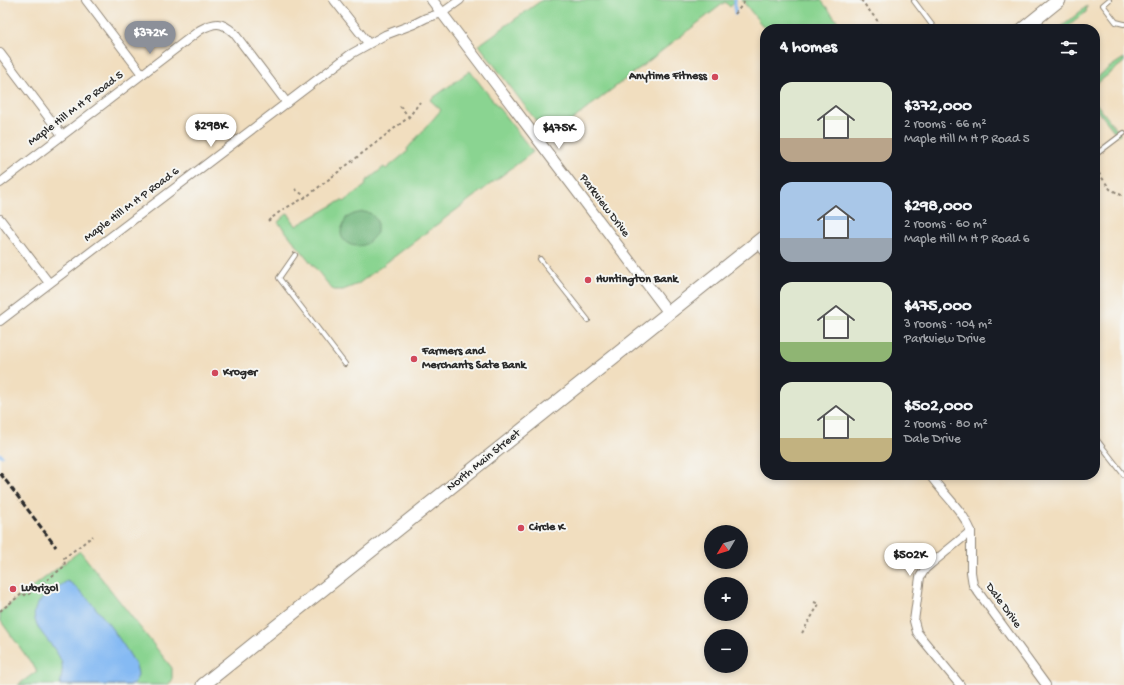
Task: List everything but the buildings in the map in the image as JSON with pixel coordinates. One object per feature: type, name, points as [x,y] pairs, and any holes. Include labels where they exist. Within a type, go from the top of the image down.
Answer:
[{"type":"main road","points":[[1029,24],[1059,0]]},
{"type":"main road","name":"North Main Street","points":[[203,685],[669,313],[760,245]]},
{"type":"street","points":[[86,0],[142,74]]},
{"type":"street","points":[[334,0],[368,43]]},
{"type":"street","name":"Parkview Drive","points":[[432,0],[669,313]]},
{"type":"street","name":"Maple Hill M H P Road 6","points":[[0,321],[351,54],[368,43],[385,35],[442,13],[460,0]]},
{"type":"street","name":"Maple Hill M H P Road 5","points":[[0,183],[200,30],[210,25],[218,23],[226,25],[287,103]]},
{"type":"street","points":[[0,53],[62,135]]},
{"type":"street","points":[[0,219],[49,283]]},
{"type":"street","points":[[934,480],[967,522],[971,531],[925,569],[920,577],[914,622],[917,632],[960,685]]},
{"type":"street","name":"Dale Drive","points":[[971,531],[971,572],[973,585],[1046,685]]},
{"type":"lane","points":[[1109,0],[1102,5],[1116,22],[1124,24]]},
{"type":"lane","points":[[914,1],[930,24]]},
{"type":"lane","points":[[1100,151],[1124,133]]},
{"type":"lane","points":[[295,255],[279,278],[345,364]]},
{"type":"lane","points":[[540,259],[588,320]]},
{"type":"lane","points":[[1100,445],[1124,475]]},
{"type":"path","points":[[736,14],[746,0]]},
{"type":"path","points":[[861,0],[880,24]]},
{"type":"path","points":[[268,222],[282,210],[306,197],[409,117],[420,102]]},
{"type":"path","points":[[400,106],[409,117]]},
{"type":"path","points":[[1100,175],[1110,188],[1123,196]]},
{"type":"path","points":[[295,189],[306,197]]},
{"type":"path","points":[[0,611],[24,593],[26,596],[65,566],[64,558],[94,536]]},
{"type":"path","points":[[802,633],[819,604],[814,602]]},
{"type":"green space","points":[[542,0],[737,0],[730,7],[725,2],[549,138],[479,45]]},
{"type":"green space","points":[[742,0],[821,0],[838,22],[835,24],[761,24]]},
{"type":"green space","points":[[1087,6],[1086,12],[1071,24],[1065,24]]},
{"type":"green space","points":[[1124,58],[1124,62],[1100,81],[1100,75]]},
{"type":"green space","points":[[470,71],[533,152],[358,284],[343,290],[333,290],[278,222],[288,213],[296,226],[342,200],[344,202],[366,185],[365,182],[384,167],[386,169],[408,151],[407,149],[441,110],[430,100]]},
{"type":"green space","points":[[1100,108],[1120,134],[1118,136],[1100,113]]},
{"type":"green space","points":[[363,212],[370,213],[377,220],[377,233],[366,244],[354,246],[344,240],[341,232],[342,227],[346,218]]},
{"type":"green space","points":[[80,551],[172,668],[172,681],[167,685],[18,685],[37,671],[0,620],[0,612]]},
{"type":"water","points":[[67,581],[83,594],[104,618],[130,656],[138,674],[133,685],[60,685],[62,664],[59,656],[36,624],[34,616],[36,607],[42,599]]},
{"type":"waterway","points":[[735,0],[735,14]]},
{"type":"railway","points":[[0,473],[56,547]]},
{"type":"place","name":"Anytime Fitness","points":[[715,77]]},
{"type":"place","name":"Huntington Bank","points":[[588,280]]},
{"type":"place","name":"Farmers and Merchants Sate Bank","points":[[414,359]]},
{"type":"place","name":"Kroger","points":[[215,373]]},
{"type":"place","name":"Circle K","points":[[521,528]]},
{"type":"place","name":"Lubrizol","points":[[13,589]]}]
